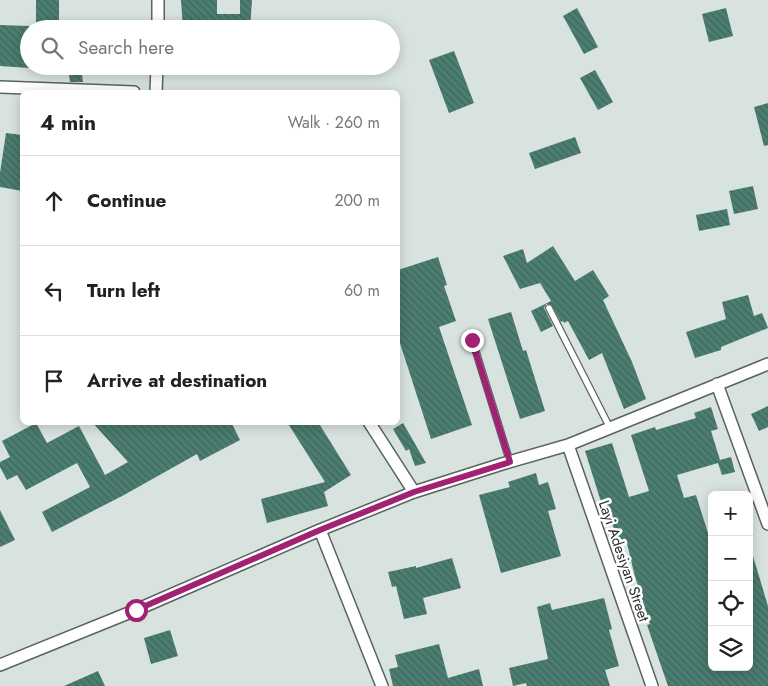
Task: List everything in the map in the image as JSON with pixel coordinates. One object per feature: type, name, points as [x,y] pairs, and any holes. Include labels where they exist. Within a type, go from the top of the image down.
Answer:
[{"type":"street","points":[[158,0],[158,20]]},
{"type":"street","points":[[156,90],[157,75]]},
{"type":"street","points":[[0,87],[80,90]]},
{"type":"street","points":[[0,666],[414,492],[568,446],[768,364]]},
{"type":"street","points":[[717,384],[768,524]]},
{"type":"street","points":[[371,425],[414,492]]},
{"type":"street","name":"Layi Adesiyan Street","points":[[568,446],[652,686]]},
{"type":"street","points":[[320,530],[382,686]]},
{"type":"lane","points":[[549,308],[610,428]]},
{"type":"lane","points":[[472,340],[510,462]]},
{"type":"building","points":[[36,0],[59,0],[59,20],[36,20]]},
{"type":"building","points":[[181,0],[217,0],[217,14],[240,14],[240,0],[252,0],[251,20],[182,20]]},
{"type":"building","points":[[577,8],[598,47],[584,54],[563,16]]},
{"type":"building","points":[[726,8],[733,36],[709,42],[702,14]]},
{"type":"building","points":[[0,25],[20,26],[20,67],[0,66]]},
{"type":"building","points":[[454,51],[474,103],[449,113],[429,60]]},
{"type":"building","points":[[595,70],[613,102],[598,110],[580,78]]},
{"type":"building","points":[[69,75],[82,75],[83,82],[70,82]]},
{"type":"building","points":[[768,103],[768,145],[764,146],[754,107]]},
{"type":"building","points":[[6,133],[20,135],[20,191],[0,187],[0,173]]},
{"type":"building","points":[[575,137],[581,153],[535,169],[529,153]]},
{"type":"building","points":[[753,186],[758,209],[734,214],[729,191]]},
{"type":"building","points":[[727,209],[730,225],[699,231],[696,215]]},
{"type":"building","points":[[553,246],[575,281],[593,270],[609,296],[603,300],[632,362],[646,399],[624,409],[602,353],[589,360],[568,321],[561,322],[551,304],[546,304],[544,308],[553,326],[541,332],[531,311],[551,301],[540,283],[520,289],[503,256],[523,249],[527,263]]},
{"type":"building","points":[[438,257],[447,285],[444,286],[456,321],[439,327],[472,425],[431,439],[400,343],[400,269]]},
{"type":"building","points":[[748,295],[754,316],[762,313],[768,328],[721,347],[721,350],[695,358],[686,332],[726,319],[722,302]]},
{"type":"building","points":[[511,312],[523,351],[526,350],[545,411],[520,419],[488,319]]},
{"type":"building","points":[[768,406],[768,427],[759,431],[751,414]]},
{"type":"building","points":[[711,407],[718,429],[711,431],[720,460],[731,457],[735,472],[722,475],[718,463],[677,475],[684,498],[696,495],[708,533],[708,671],[753,671],[753,556],[768,606],[768,686],[668,686],[647,625],[650,624],[627,543],[619,545],[606,504],[602,505],[585,451],[612,443],[629,497],[649,491],[631,435],[655,427],[656,430],[696,418],[694,413]]},
{"type":"building","points":[[403,423],[426,463],[415,466],[409,449],[406,451],[393,429]]},
{"type":"building","points":[[32,425],[37,425],[47,443],[79,426],[105,475],[128,462],[95,425],[232,425],[240,440],[200,461],[197,454],[124,495],[52,532],[42,512],[90,487],[77,463],[26,490],[17,475],[7,480],[0,467],[0,462],[10,457],[2,441]]},
{"type":"building","points":[[289,425],[320,425],[351,475],[324,492],[328,506],[267,523],[261,499],[325,482]]},
{"type":"building","points":[[536,473],[539,485],[548,482],[556,509],[548,511],[561,556],[501,573],[479,495],[510,487],[508,482]]},
{"type":"building","points":[[0,510],[15,540],[0,547]]},
{"type":"building","points":[[452,558],[461,588],[423,598],[427,614],[404,619],[396,586],[392,587],[388,572],[416,566],[416,568]]},
{"type":"building","points":[[604,598],[612,629],[609,630],[619,666],[605,670],[610,686],[527,686],[526,683],[513,686],[509,668],[548,659],[537,607],[550,603],[552,610]]},
{"type":"building","points":[[170,630],[178,656],[151,664],[144,638]]},
{"type":"building","points":[[439,644],[448,678],[479,669],[483,686],[393,686],[389,669],[398,667],[395,655]]},
{"type":"building","points":[[98,671],[105,686],[64,686]]},
{"type":"route","points":[[136,610],[320,530],[414,492],[510,462],[472,340]]}]
